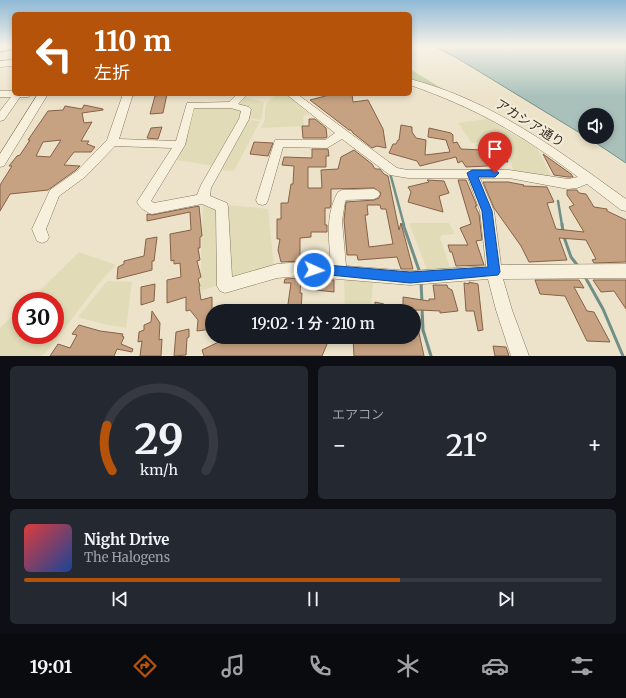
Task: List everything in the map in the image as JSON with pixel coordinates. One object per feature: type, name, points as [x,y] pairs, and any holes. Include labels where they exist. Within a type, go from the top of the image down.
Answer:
[{"type":"street","points":[[0,64],[12,63]]},
{"type":"street","name":"アカシア通り","points":[[412,83],[459,99],[498,118],[545,147],[626,206]]},
{"type":"street","points":[[0,94],[12,95]]},
{"type":"street","points":[[0,118],[16,96]]},
{"type":"street","points":[[0,163],[42,96]]},
{"type":"street","points":[[42,237],[39,229],[54,193],[81,174],[112,142],[120,122],[127,96]]},
{"type":"street","points":[[231,105],[241,96]]},
{"type":"street","points":[[295,96],[394,172],[408,174],[509,174],[568,184],[577,183],[588,178]]},
{"type":"street","points":[[203,199],[205,188],[244,119],[246,109],[231,105],[190,106],[180,145],[143,202],[152,209],[203,199],[222,207],[225,286],[277,271],[301,269],[410,278],[494,272],[626,271]]},
{"type":"street","points":[[262,200],[278,143],[327,144],[343,133]]},
{"type":"street","points":[[112,142],[180,145]]},
{"type":"street","points":[[472,173],[487,211],[494,272],[504,310],[520,356]]},
{"type":"street","points":[[339,271],[336,221],[338,201],[342,194],[374,194]]},
{"type":"shaded area","points":[[274,96],[286,96],[293,99],[310,115],[303,116],[304,126],[261,128],[265,119],[265,109],[267,103]]},
{"type":"shaded area","points":[[244,97],[264,102],[261,120],[248,118],[250,107],[239,105],[238,103]]},
{"type":"shaded area","points":[[230,108],[240,110],[242,112],[241,120],[214,166],[177,160],[183,146],[192,109]]},
{"type":"shaded area","points":[[487,119],[537,148],[553,180],[513,172],[510,157],[497,140],[472,143],[458,123]]},
{"type":"shaded area","points":[[248,120],[260,121],[234,171],[220,170]]},
{"type":"shaded area","points":[[203,204],[216,209],[219,282],[216,286],[200,291]]},
{"type":"shaded area","points":[[228,205],[268,209],[274,267],[234,278],[231,276]]},
{"type":"shaded area","points":[[409,223],[449,223],[455,234],[442,235],[440,238],[451,270],[428,272]]},
{"type":"shaded area","points":[[79,252],[116,265],[99,283],[64,329],[64,292],[38,292]]},
{"type":"shaded area","points":[[344,277],[373,281],[371,304],[345,304]]},
{"type":"shaded area","points":[[107,281],[132,282],[126,328],[103,324],[78,317]]},
{"type":"shaded area","points":[[12,317],[12,344],[53,344],[42,356],[0,356],[0,328]]},
{"type":"green space","points":[[412,70],[449,93],[412,82]]},
{"type":"water","points":[[465,63],[626,63],[626,163],[598,144],[614,144],[614,108],[578,108],[578,132]]},
{"type":"building","points":[[155,96],[167,96],[163,113],[150,114]]},
{"type":"building","points":[[325,96],[352,96],[353,102],[368,100],[383,129],[386,148],[377,146],[372,148],[351,130],[310,100]]},
{"type":"building","points":[[84,105],[103,110],[82,113],[84,123],[92,122],[81,141],[89,141],[87,144],[95,147],[91,152],[74,152],[64,165],[80,166],[48,190],[10,194],[0,211],[0,185],[12,166],[9,166],[17,156],[20,155],[30,140],[28,140],[48,111],[63,110],[65,106],[82,109]],"holes":[[[61,140],[50,157],[36,156],[43,142]]]},
{"type":"building","points":[[309,119],[315,119],[326,128],[327,137],[303,138],[302,126],[309,126]]},
{"type":"building","points":[[401,125],[412,127],[412,132],[416,138],[426,140],[425,155],[450,152],[446,140],[428,137],[429,128],[451,133],[453,135],[453,143],[457,142],[461,149],[505,151],[508,162],[486,161],[489,165],[487,166],[466,167],[462,161],[458,163],[456,157],[420,166],[417,161],[389,153],[393,144],[396,144],[399,140]]},
{"type":"building","points":[[162,127],[158,139],[147,138],[151,128]]},
{"type":"building","points":[[254,142],[273,143],[268,156],[250,154]]},
{"type":"building","points":[[312,149],[328,149],[329,156],[326,156],[326,167],[308,167],[308,188],[322,188],[321,170],[338,169],[341,157],[354,150],[372,164],[375,169],[380,169],[388,176],[399,230],[401,223],[413,269],[401,269],[397,257],[358,260],[357,255],[347,255],[344,220],[346,202],[374,200],[379,198],[381,193],[374,188],[331,189],[330,208],[325,208],[325,225],[327,225],[327,232],[311,232],[311,237],[300,238],[300,261],[281,262],[278,250],[280,239],[277,239],[277,219],[281,219],[281,203],[288,203],[291,184],[293,184],[294,166],[282,165],[284,157],[312,158]],"holes":[[[367,205],[380,205],[381,209],[386,209],[393,244],[369,247],[365,215],[368,215]]]},
{"type":"building","points":[[543,154],[571,174],[573,177],[554,175]]},
{"type":"building","points":[[427,180],[444,181],[449,193],[439,196],[443,212],[408,202],[411,192],[408,187],[429,182]]},
{"type":"building","points":[[458,180],[466,180],[477,206],[475,206],[479,214],[482,240],[476,241],[484,265],[456,266],[452,252],[450,252],[448,245],[468,245],[460,228],[471,224]]},
{"type":"building","points":[[483,182],[508,182],[524,185],[523,186],[547,187],[554,202],[547,203],[556,229],[584,232],[569,207],[574,205],[567,195],[567,190],[577,190],[579,193],[586,194],[594,207],[607,209],[607,211],[626,220],[626,262],[594,263],[592,260],[596,259],[586,240],[559,238],[567,260],[529,262],[521,246],[494,208]]},
{"type":"building","points":[[199,206],[202,236],[200,237],[200,248],[198,248],[200,260],[197,261],[201,277],[198,279],[199,287],[201,300],[212,297],[212,304],[205,304],[205,330],[197,331],[198,320],[190,310],[186,311],[186,297],[167,303],[167,280],[181,277],[180,263],[174,264],[174,260],[171,261],[170,234],[191,230],[190,212],[147,221],[147,214],[152,215]]},
{"type":"building","points":[[157,237],[154,261],[152,261],[152,270],[117,279],[118,267],[124,264],[124,261],[144,256],[146,239]]},
{"type":"building","points":[[301,278],[300,293],[302,293],[301,304],[288,304],[291,283],[284,283],[285,279]]},
{"type":"building","points":[[318,279],[334,280],[334,292],[316,290]]},
{"type":"building","points":[[535,280],[579,280],[584,288],[574,287],[587,311],[594,312],[610,342],[587,341],[565,296],[540,294]]},
{"type":"building","points":[[593,280],[626,280],[626,309],[614,291],[601,292]]},
{"type":"building","points":[[469,282],[478,284],[483,330],[478,331],[474,311],[466,311],[464,283],[469,284]]},
{"type":"building","points":[[155,284],[154,301],[141,305],[141,287]]},
{"type":"building","points":[[433,285],[447,285],[448,288],[452,290],[458,311],[440,313],[440,311],[421,310],[421,304],[403,304],[403,297],[429,301],[429,299],[435,299]]},
{"type":"building","points":[[152,311],[160,323],[159,340],[162,339],[161,356],[140,356],[142,341],[138,342],[139,332],[144,330],[144,325],[151,322]]},
{"type":"building","points":[[79,325],[100,331],[123,334],[122,336],[124,337],[121,344],[133,349],[132,352],[117,349],[114,356],[50,356],[58,344],[70,348],[77,335],[72,334]]},
{"type":"building","points":[[189,329],[186,355],[174,356],[176,332]]},
{"type":"building","points":[[421,342],[424,356],[354,356],[353,344],[421,344]]},
{"type":"building","points":[[214,344],[327,344],[322,356],[204,356],[202,350]]},
{"type":"building","points":[[493,346],[506,347],[509,356],[495,356]]},
{"type":"waterway","points":[[390,173],[404,225]]},
{"type":"waterway","points":[[558,201],[562,225]]},
{"type":"waterway","points":[[403,224],[420,273]]},
{"type":"waterway","points":[[562,224],[563,232]]},
{"type":"waterway","points":[[564,237],[571,257],[578,266]]},
{"type":"waterway","points":[[584,275],[603,309],[623,356]]},
{"type":"waterway","points":[[421,282],[422,303]]},
{"type":"waterway","points":[[422,308],[423,330],[431,356]]},
{"type":"route","points":[[314,270],[410,278],[494,272],[491,231],[487,211],[472,173],[495,173]]}]
